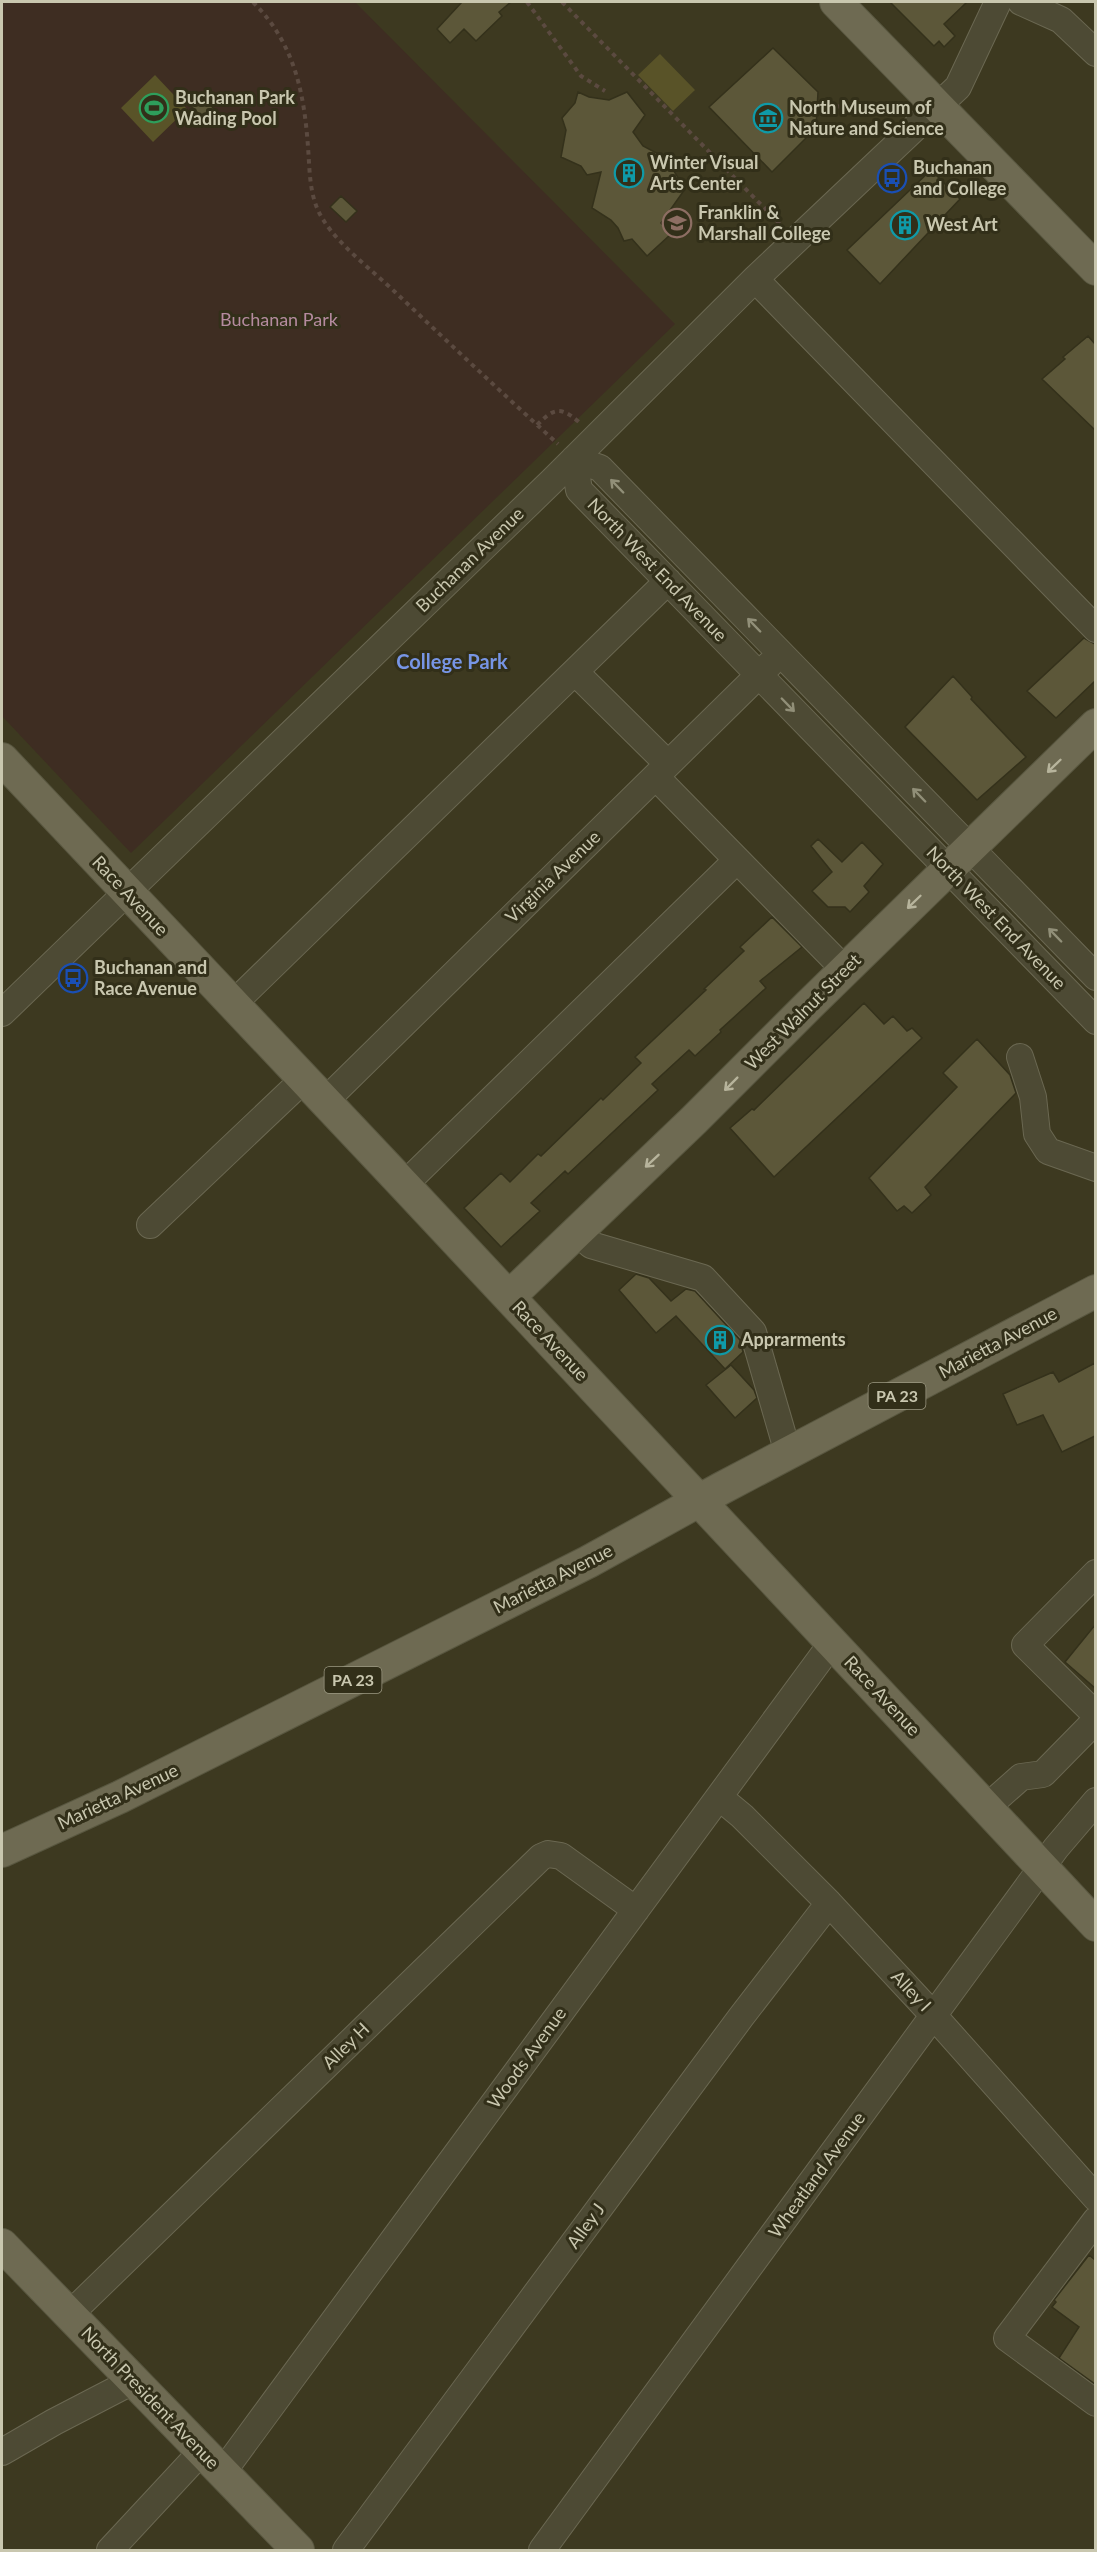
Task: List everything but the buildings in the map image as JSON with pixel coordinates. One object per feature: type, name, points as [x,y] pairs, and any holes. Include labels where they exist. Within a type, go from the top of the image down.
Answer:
[{"type":"main road","points":[[836,2],[1095,268]]},
{"type":"main road","name":"West Walnut Street","points":[[509,1297],[694,1120],[1095,725]]},
{"type":"main road","name":"Race Avenue","points":[[2,759],[509,1297],[1095,1925]]},
{"type":"main road","name":"Marietta Avenue","points":[[2,1851],[203,1756],[588,1562],[1095,1291]]},
{"type":"main road","name":"North President Avenue","points":[[2,2245],[298,2550]]},
{"type":"street","name":"Buchanan Avenue","points":[[2,1013],[574,459],[755,279],[958,87],[998,2]]},
{"type":"street","points":[[1021,2],[1061,20],[1095,53]]},
{"type":"street","points":[[755,279],[1095,629]]},
{"type":"street","name":"North West End Avenue","points":[[1095,977],[600,468],[574,459],[579,490],[1095,1021]]},
{"type":"street","points":[[233,1004],[668,581]]},
{"type":"street","name":"Virginia Avenue","points":[[150,1225],[314,1090],[662,771],[781,654]]},
{"type":"street","points":[[575,672],[737,860],[845,970]]},
{"type":"street","points":[[404,1185],[737,860]]},
{"type":"street","points":[[1020,1057],[1033,1097],[1036,1134],[1048,1151],[1095,1168]]},
{"type":"street","points":[[576,1232],[591,1245],[704,1278],[753,1332],[788,1454]]},
{"type":"street","points":[[1095,1573],[1025,1645],[1095,1715]]},
{"type":"street","name":"Woods Avenue","points":[[110,2550],[212,2462],[636,1910],[832,1643]]},
{"type":"street","points":[[986,1808],[1021,1777],[1043,1774],[1095,1720]]},
{"type":"street","name":"Alley I","points":[[719,1797],[742,1816],[829,1903],[1095,2196]]},
{"type":"street","name":"Wheatland Avenue","points":[[542,2550],[1041,1868],[1095,1801]]},
{"type":"street","name":"Alley H","points":[[69,2315],[541,1857],[548,1854],[561,1856],[636,1910]]},
{"type":"street","name":"Alley J","points":[[346,2550],[741,2017],[829,1903]]},
{"type":"street","points":[[1095,2220],[1007,2338],[1095,2403]]},
{"type":"street","points":[[2,2452],[133,2381]]},
{"type":"path","points":[[253,2],[267,15],[285,45],[297,73],[306,125],[310,182],[313,197],[324,222],[574,459]]},
{"type":"path","points":[[527,2],[581,76],[605,91]]},
{"type":"path","points":[[562,2],[781,225]]},
{"type":"path","points":[[817,107],[903,105]]},
{"type":"path","points":[[537,424],[548,413],[556,410],[568,414],[579,422]]},
{"type":"green space","name":"Buchanan Park","points":[[2,2],[355,2],[675,324],[131,853],[2,716]]},
{"type":"shaded area","points":[[660,54],[695,90],[673,111],[638,75]]},
{"type":"shaded area","name":"Buchanan Park Wading Pool","points":[[155,75],[187,109],[153,142],[121,108]]},
{"type":"place","name":"Buchanan Park Wading Pool","points":[[154,108]]},
{"type":"place","name":"North Museum of Nature and Science","points":[[768,118]]},
{"type":"place","name":"Winter Visual Arts Center","points":[[629,173]]},
{"type":"place","name":"Buchanan and College","points":[[892,178]]},
{"type":"place","name":"Franklin & Marshall College","points":[[677,223]]},
{"type":"place","name":"West Art","points":[[905,225]]},
{"type":"place","name":"Buchanan and Race Avenue","points":[[73,978]]},
{"type":"place","name":"Apprarments","points":[[720,1340]]},
{"type":"district","name":"College Park","points":[[452,662]]}]
